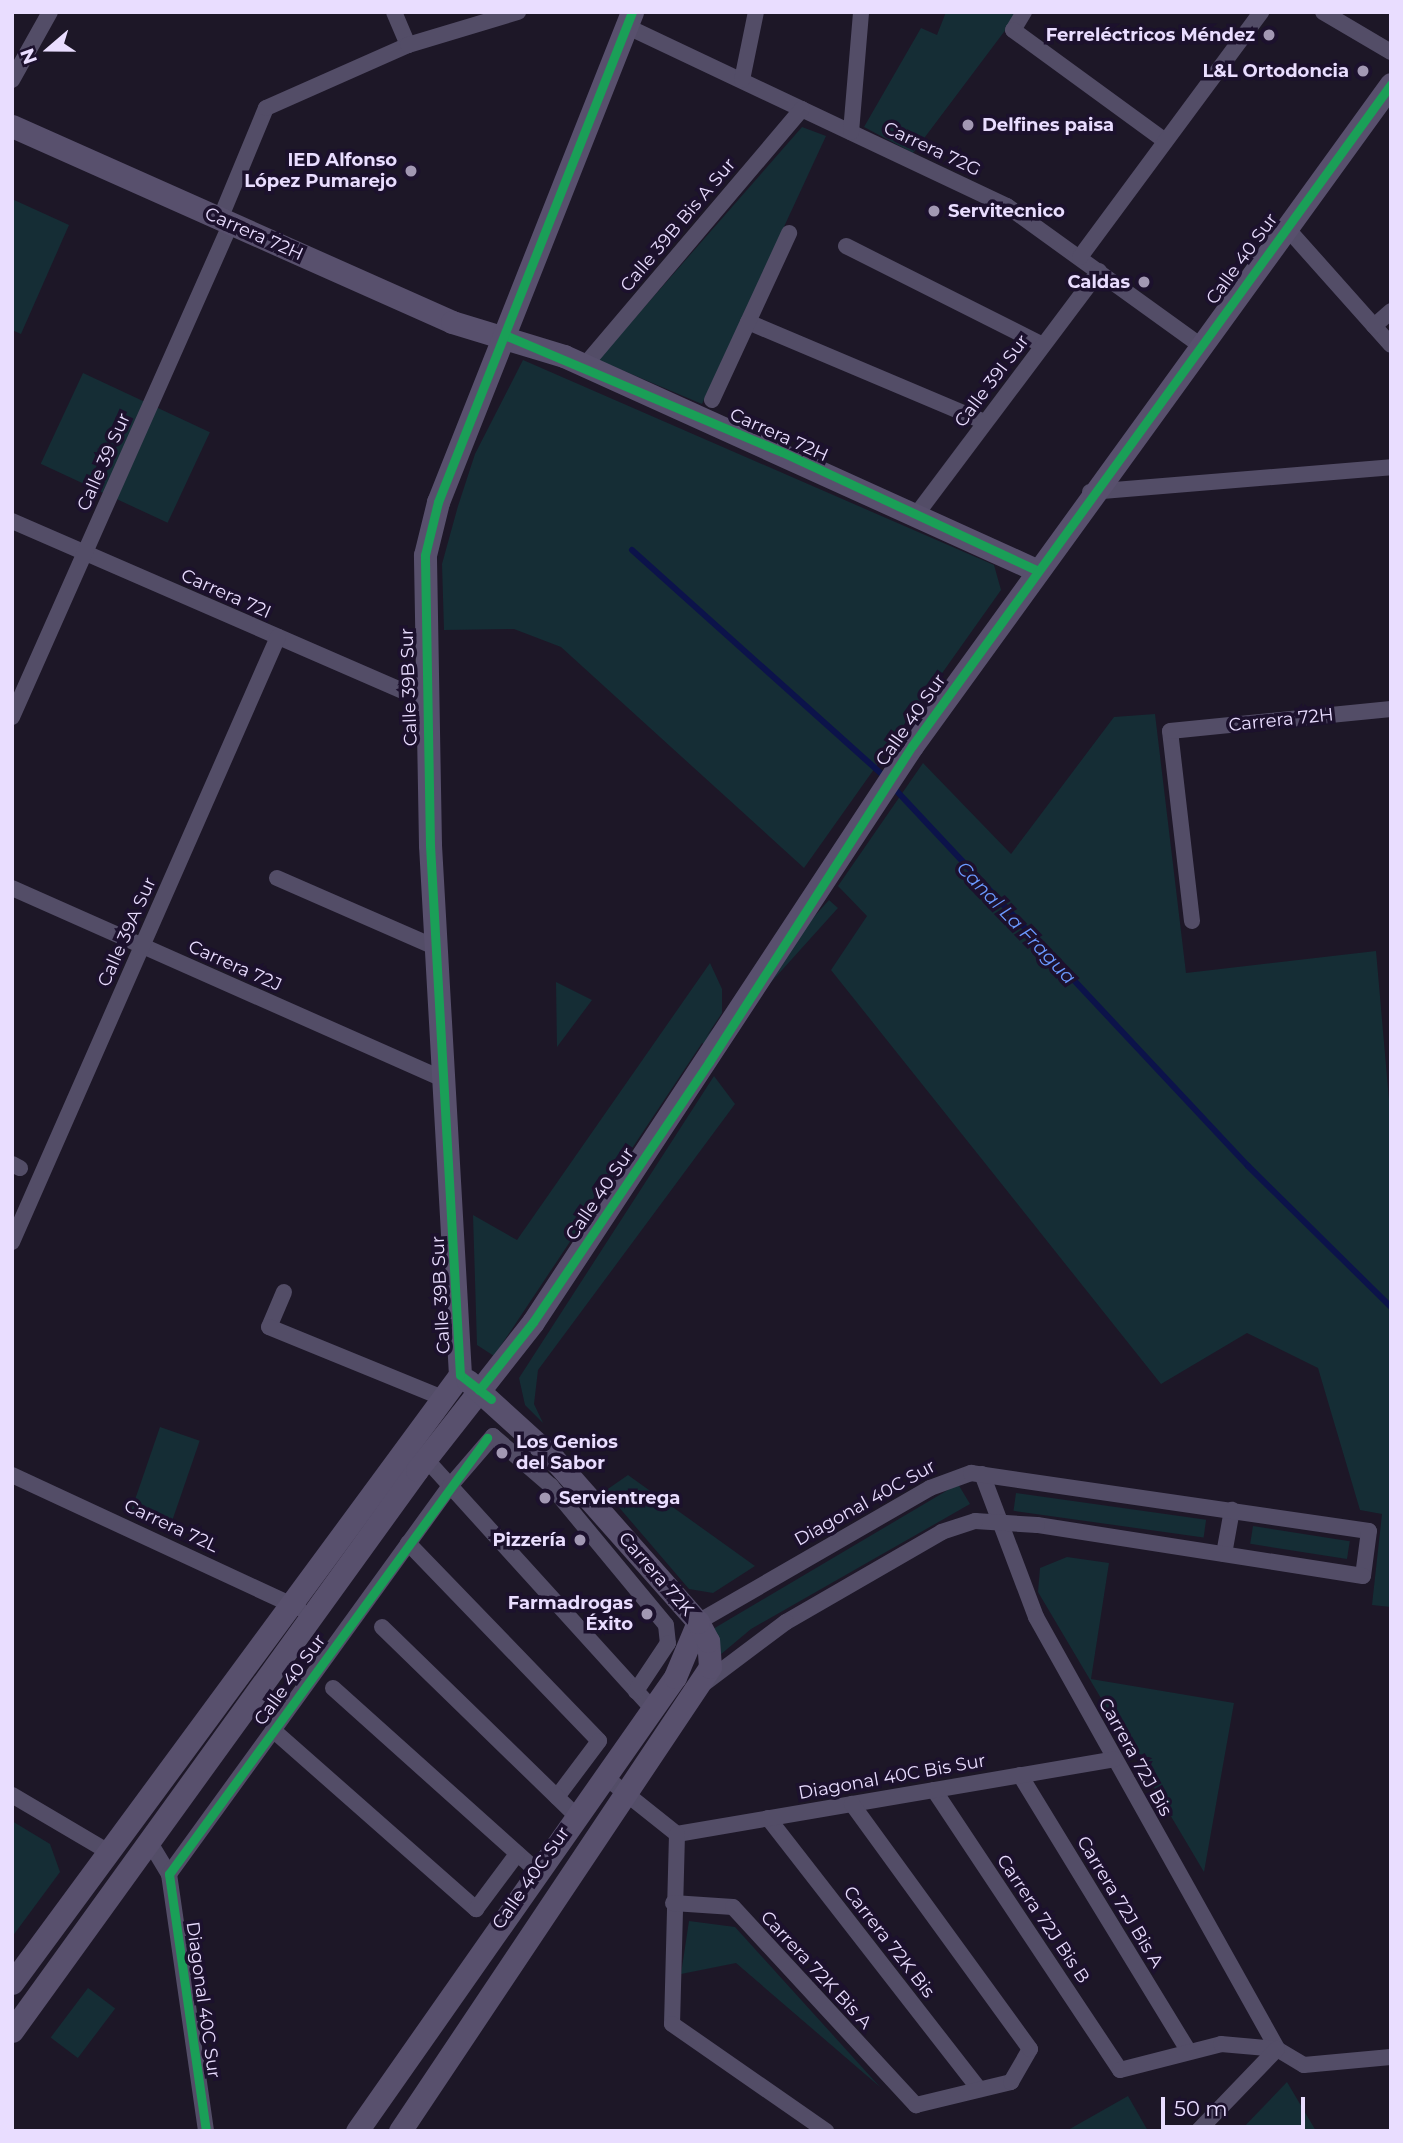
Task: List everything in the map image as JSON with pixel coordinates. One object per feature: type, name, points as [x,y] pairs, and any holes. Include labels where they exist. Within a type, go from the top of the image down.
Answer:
[{"type":"street","points":[[394,12],[408,45],[518,12]]},
{"type":"street","points":[[742,80],[757,12]]},
{"type":"street","points":[[851,132],[862,12]]},
{"type":"street","points":[[1024,12],[1013,30],[1165,141]]},
{"type":"street","points":[[1080,257],[1261,12]]},
{"type":"street","points":[[1323,12],[1391,51]]},
{"type":"street","points":[[12,80],[45,17]]},
{"type":"street","name":"Carrera 72G","points":[[630,19],[742,80],[1007,206],[1198,344]]},
{"type":"street","name":"Calle 39B Sur","points":[[479,1390],[460,1375],[435,947],[422,610],[430,528],[630,19]]},
{"type":"street","name":"Calle 39 Sur","points":[[12,717],[85,553],[225,221],[256,123],[266,108],[408,45]]},
{"type":"street","name":"Calle 40 Sur","points":[[12,2031],[425,1458],[533,1322],[709,1062],[912,746],[1090,492],[1391,83]]},
{"type":"street","name":"Calle 39B Bis A Sur","points":[[584,366],[802,109]]},
{"type":"street","name":"Carrera 72H","points":[[12,126],[452,322],[507,336],[584,366],[1036,570]]},
{"type":"street","points":[[1285,226],[1391,345]]},
{"type":"street","points":[[712,400],[789,233]]},
{"type":"street","points":[[846,246],[1043,345]]},
{"type":"street","name":"Calle 39I Sur","points":[[916,514],[1099,271]]},
{"type":"street","points":[[1374,326],[1391,311]]},
{"type":"street","points":[[748,322],[985,422]]},
{"type":"street","points":[[1090,492],[1391,467]]},
{"type":"street","name":"Carrera 72I","points":[[12,521],[425,701]]},
{"type":"street","name":"Calle 39A Sur","points":[[12,1242],[278,637]]},
{"type":"street","name":"Carrera 72H","points":[[1192,921],[1170,731],[1391,709]]},
{"type":"street","points":[[278,878],[435,947]]},
{"type":"street","name":"Carrera 72J","points":[[12,888],[443,1079]]},
{"type":"street","points":[[284,1292],[269,1327],[420,1392],[443,1398]]},
{"type":"street","points":[[12,1983],[287,1602],[460,1375]]},
{"type":"street","name":"Carrera 72K","points":[[479,1390],[553,1458],[698,1622],[711,1654],[705,1684]]},
{"type":"street","points":[[420,1392],[428,1417]]},
{"type":"street","name":"Calle 40 Sur","points":[[169,1874],[487,1438]]},
{"type":"street","name":"Carrera 72K","points":[[487,1438],[506,1441],[551,1486],[643,1597],[670,1634],[644,1699]]},
{"type":"street","points":[[425,1458],[644,1699]]},
{"type":"street","name":"Diagonal 40C Sur","points":[[698,1622],[930,1488],[959,1475],[982,1474],[1369,1531],[1363,1576],[997,1520],[942,1532],[747,1646],[705,1684]]},
{"type":"street","name":"Carrera 72J Bis","points":[[982,1474],[1020,1585],[1277,2049]]},
{"type":"street","name":"Carrera 72L","points":[[12,1475],[312,1615]]},
{"type":"street","points":[[1224,1554],[1232,1510]]},
{"type":"street","name":"Calle 40C Sur","points":[[408,1543],[598,1741],[557,1797]]},
{"type":"street","points":[[643,1597],[661,1581]]},
{"type":"street","name":"Calle 40C Sur","points":[[357,2131],[536,1870],[604,1776],[644,1699],[683,1663],[698,1622]]},
{"type":"street","points":[[382,1627],[575,1815]]},
{"type":"street","name":"Calle 40C Sur","points":[[400,2131],[705,1684]]},
{"type":"street","points":[[333,1688],[536,1870]]},
{"type":"street","name":"Calle 40C Sur","points":[[273,1730],[475,1909],[517,1854]]},
{"type":"street","name":"Diagonal 40C Bis Sur","points":[[677,1834],[1114,1759]]},
{"type":"street","name":"Carrera 72J Bis A","points":[[1020,1775],[1187,2049]]},
{"type":"street","points":[[604,1776],[677,1834],[668,2015],[679,2032],[826,2131]]},
{"type":"street","name":"Carrera 72J Bis B","points":[[934,1790],[1119,2070],[1187,2049]]},
{"type":"street","points":[[12,1795],[107,1851]]},
{"type":"street","points":[[852,1804],[1030,2049],[1012,2082],[979,2089]]},
{"type":"street","name":"Carrera 72K Bis","points":[[768,1818],[979,2089]]},
{"type":"street","name":"Diagonal 40C Sur","points":[[149,1842],[169,1874],[206,2131]]},
{"type":"street","name":"Carrera 72K Bis A","points":[[673,1903],[733,1907],[912,2102],[920,2106],[979,2089]]},
{"type":"street","points":[[1187,2049],[1231,2043],[1277,2049],[1304,2065],[1391,2057]]},
{"type":"street","points":[[1198,2131],[1277,2049]]},
{"type":"shaded area","points":[[946,12],[1019,12],[913,153],[864,127],[921,28],[937,35]]},
{"type":"shaded area","points":[[802,127],[826,136],[702,404],[598,360]]},
{"type":"shaded area","points":[[12,199],[69,225],[21,334],[12,330]]},
{"type":"shaded area","points":[[523,360],[994,565],[1001,590],[804,868],[561,647],[514,629],[444,630],[442,564],[458,506],[475,454]]},
{"type":"shaded area","points":[[83,373],[210,432],[168,523],[41,464]]},
{"type":"shaded area","points":[[1155,714],[1186,973],[1376,951],[1391,1123],[1391,1607],[1372,1605],[1382,1514],[1360,1510],[1318,1368],[1247,1333],[1161,1384],[831,970],[867,916],[838,886],[923,763],[1011,854],[1114,717]]},
{"type":"shaded area","points":[[829,900],[838,908],[710,1050],[701,1042]]},
{"type":"shaded area","points":[[710,963],[722,989],[722,1013],[494,1356],[477,1345],[473,1215],[517,1240]]},
{"type":"shaded area","points":[[556,982],[592,1000],[557,1047]]},
{"type":"shaded area","points":[[714,1076],[735,1104],[538,1370],[534,1404],[543,1423],[525,1405],[519,1378]]},
{"type":"shaded area","points":[[160,1427],[200,1441],[171,1524],[131,1510]]},
{"type":"shaded area","points":[[628,1475],[755,1566],[713,1593],[689,1589],[605,1491]]},
{"type":"shaded area","points":[[958,1484],[970,1504],[751,1629],[720,1655],[713,1629]]},
{"type":"shaded area","points":[[1016,1493],[1206,1520],[1204,1538],[1013,1511]]},
{"type":"shaded area","points":[[1253,1526],[1350,1541],[1347,1559],[1250,1544]]},
{"type":"shaded area","points":[[1067,1557],[1109,1563],[1091,1679],[1234,1703],[1204,1872],[1038,1592],[1040,1568]]},
{"type":"shaded area","points":[[12,1821],[50,1844],[60,1872],[12,1937]]},
{"type":"shaded area","points":[[689,1921],[735,1927],[880,2087],[736,1963],[681,1974]]},
{"type":"shaded area","points":[[88,1988],[115,2008],[78,2058],[51,2038]]},
{"type":"shaded area","points":[[1287,2082],[1316,2131],[1240,2131]]},
{"type":"shaded area","points":[[1128,2096],[1148,2131],[1068,2131],[1068,2130]]},
{"type":"waterway","name":"Canal La Fragua","points":[[632,550],[885,777]]},
{"type":"waterway","name":"Canal La Fragua","points":[[892,786],[1248,1166],[1391,1307]]},
{"type":"cycle path","points":[[491,1399],[460,1375],[430,845],[425,555],[438,502],[632,12]]},
{"type":"cycle path","points":[[479,1390],[533,1322],[709,1062],[912,746],[1391,84]]},
{"type":"cycle path","points":[[507,336],[782,452],[1036,570]]},
{"type":"cycle path","points":[[206,2131],[169,1874],[487,1438]]},
{"type":"place","name":"Ferreléctricos Méndez","points":[[1269,35]]},
{"type":"place","name":"L&L Ortodoncia","points":[[1363,71]]},
{"type":"place","name":"Delfines paisa","points":[[968,125]]},
{"type":"place","name":"IED Alfonso López Pumarejo","points":[[411,171]]},
{"type":"place","name":"Servitecnico","points":[[934,211]]},
{"type":"place","name":"Caldas","points":[[1144,282]]},
{"type":"place","name":"Los Genios del Sabor","points":[[502,1453]]},
{"type":"place","name":"Servientrega","points":[[545,1498]]},
{"type":"place","name":"Pizzería","points":[[580,1540]]},
{"type":"place","name":"Farmadrogas Éxito","points":[[647,1614]]}]
